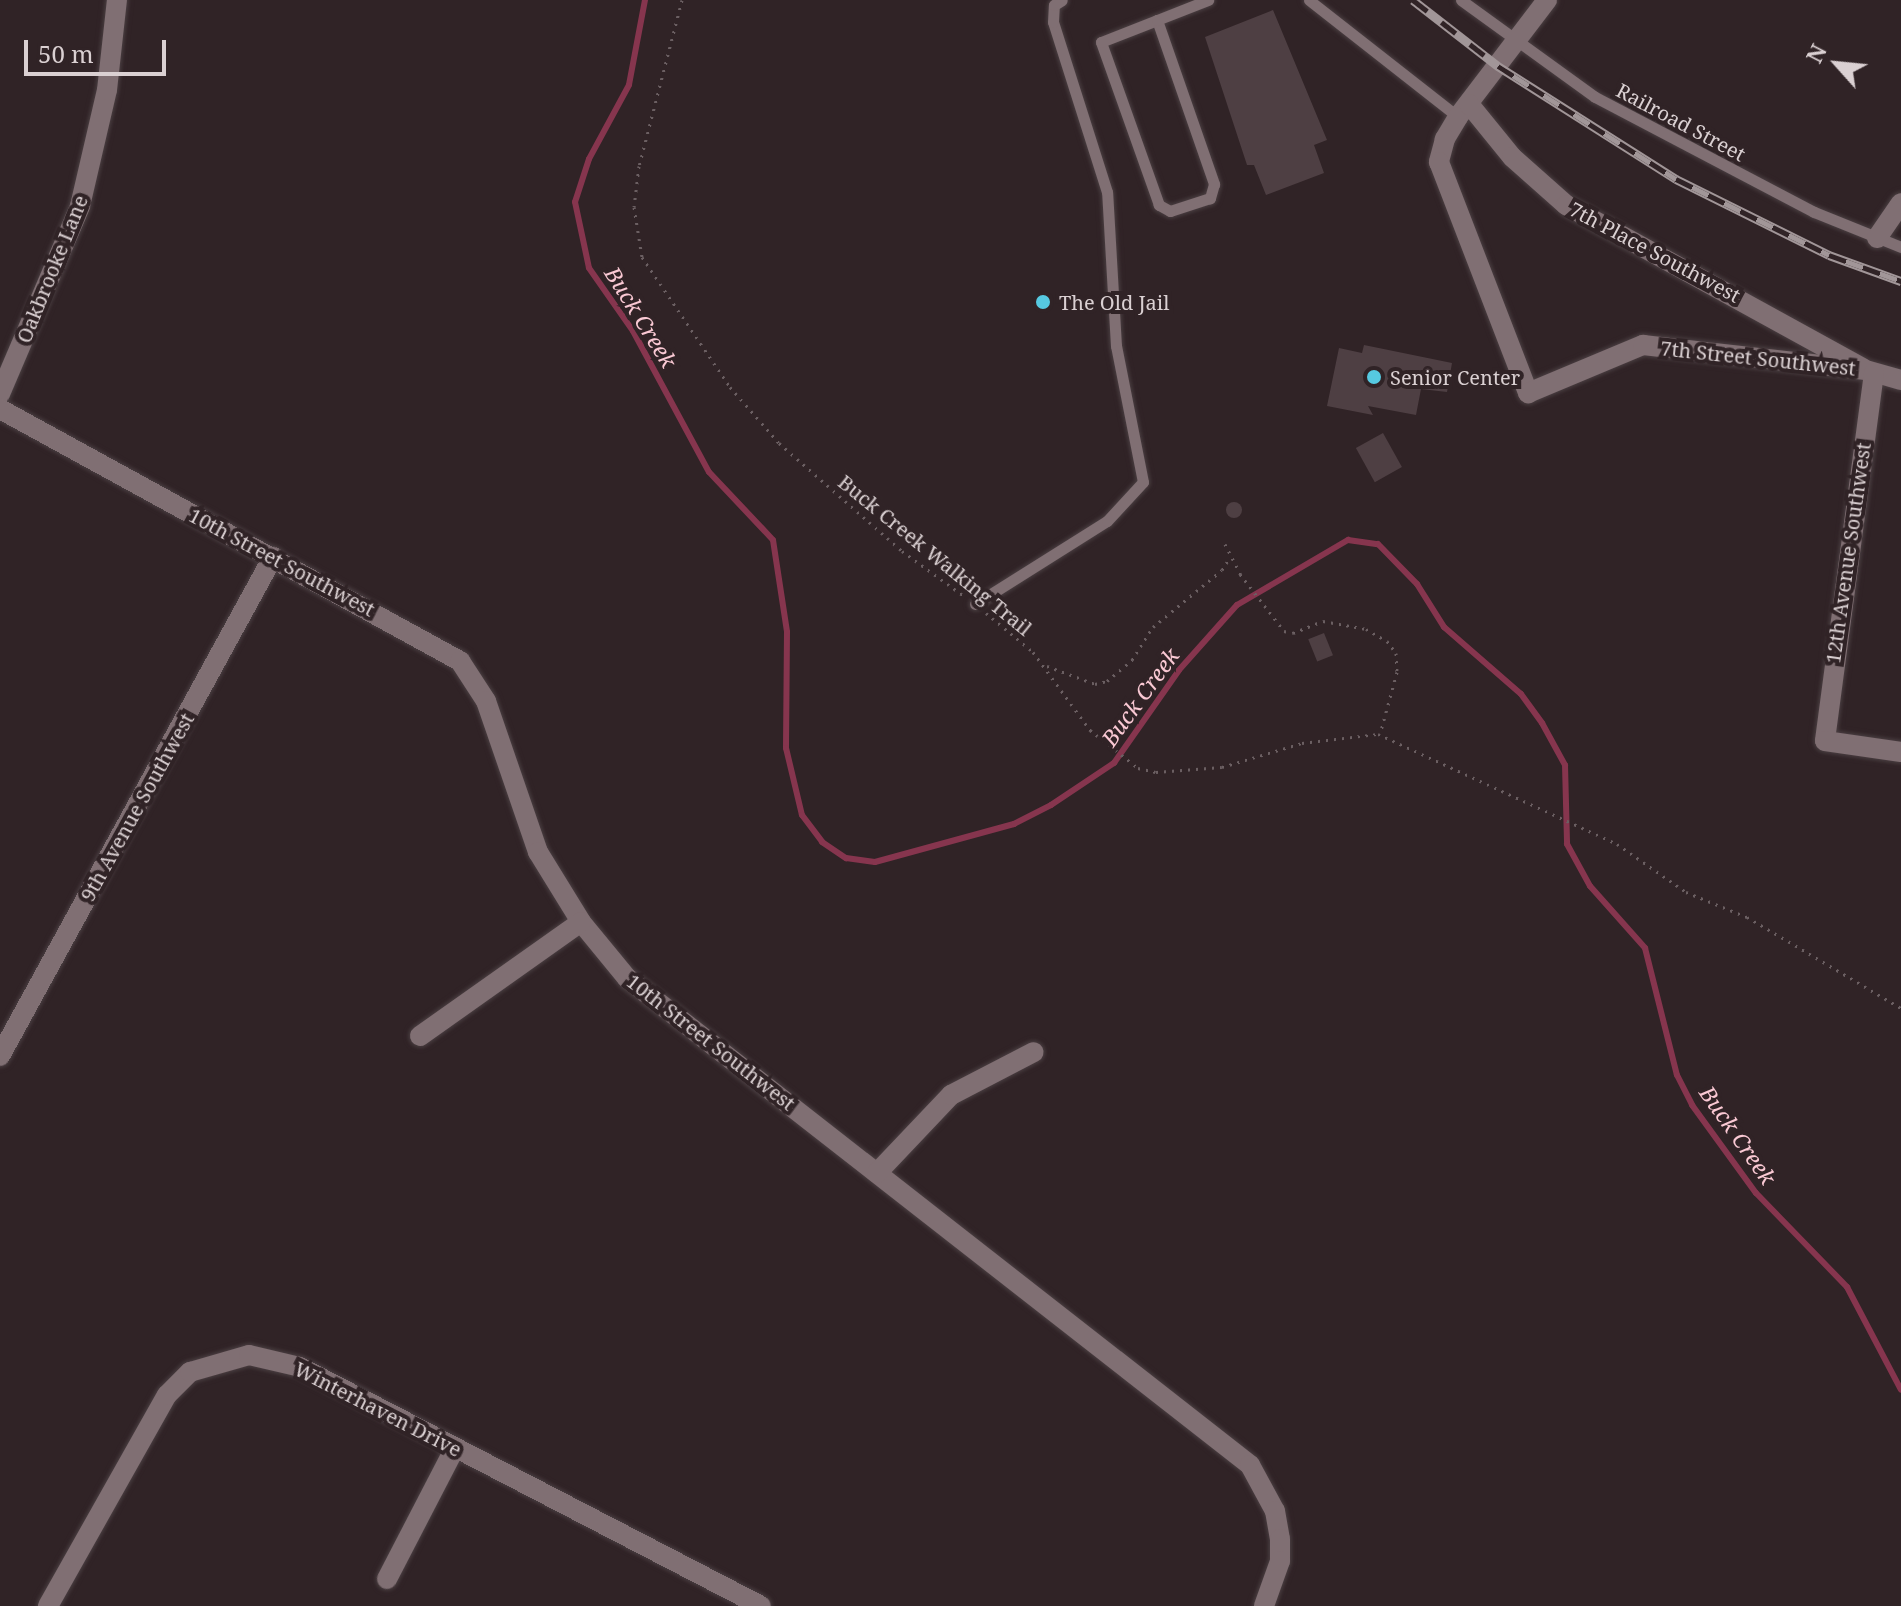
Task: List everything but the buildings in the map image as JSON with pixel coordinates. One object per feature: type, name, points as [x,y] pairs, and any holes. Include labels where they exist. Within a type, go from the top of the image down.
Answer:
[{"type":"street","name":"Oakbrooke Lane","points":[[0,394],[80,206],[107,90],[117,0]]},
{"type":"street","points":[[1464,110],[1547,0]]},
{"type":"street","name":"7th Place Southwest","points":[[1464,110],[1566,205],[1870,372]]},
{"type":"street","name":"7th Street Southwest","points":[[1464,110],[1440,152],[1442,173],[1528,393],[1643,345],[1870,372],[1901,380]]},
{"type":"street","points":[[1877,238],[1901,203]]},
{"type":"street","name":"12th Avenue Southwest","points":[[1870,372],[1825,741],[1901,752]]},
{"type":"street","name":"10th Street Southwest","points":[[0,409],[445,649],[470,671],[486,701],[538,852],[581,922],[653,1001],[1229,1445],[1250,1465],[1275,1511],[1280,1561],[1264,1606]]},
{"type":"street","name":"9th Avenue Southwest","points":[[0,1056],[273,557]]},
{"type":"street","points":[[420,1036],[581,922]]},
{"type":"street","points":[[877,1173],[951,1095],[1034,1052]]},
{"type":"street","name":"Winterhaven Drive","points":[[48,1606],[155,1411],[178,1382],[206,1364],[249,1355],[300,1367],[761,1606]]},
{"type":"street","points":[[387,1579],[455,1448]]},
{"type":"lane","points":[[1157,20],[1214,184],[1210,198],[1170,211],[1159,205],[1101,42],[1157,20],[1208,0]]},
{"type":"lane","points":[[1309,0],[1464,110]]},
{"type":"lane","name":"Railroad Street","points":[[1461,0],[1595,97],[1801,205],[1901,247]]},
{"type":"lane","points":[[975,604],[1107,521],[1143,482],[1116,346],[1107,192],[1053,22],[1057,2]]},
{"type":"path","name":"Buck Creek Walking Trail","points":[[682,0],[639,166],[634,207],[642,257],[730,387],[779,443],[902,551],[975,604],[1044,665],[1090,730],[1131,762],[1156,772],[1209,768],[1253,761],[1302,743],[1331,742],[1354,733],[1379,735]]},
{"type":"path","points":[[1225,544],[1230,557],[1284,631],[1293,633],[1323,621],[1366,629],[1387,641],[1396,653],[1397,672],[1379,735],[1613,843],[1686,892],[1757,923],[1901,1008]]},
{"type":"path","points":[[1044,665],[1095,684],[1107,681],[1132,660],[1153,627],[1222,570],[1230,557]]},
{"type":"waterway","name":"Buck Creek","points":[[645,0],[629,85],[589,159],[575,202],[589,268],[633,331],[709,472],[773,540],[787,632],[786,748],[802,815],[822,842],[846,858],[875,862],[1014,824],[1051,805],[1114,763],[1179,670],[1237,605],[1348,540],[1378,544],[1417,584],[1444,627],[1521,694],[1542,723],[1565,765],[1567,844],[1590,886],[1645,948],[1677,1075],[1692,1105],[1756,1193],[1847,1287],[1901,1390]]},
{"type":"railway","points":[[1413,0],[1498,66],[1676,179],[1829,255],[1901,281]]},
{"type":"place","name":"The Old Jail","points":[[1043,302]]},
{"type":"place","name":"Senior Center","points":[[1374,377]]}]
